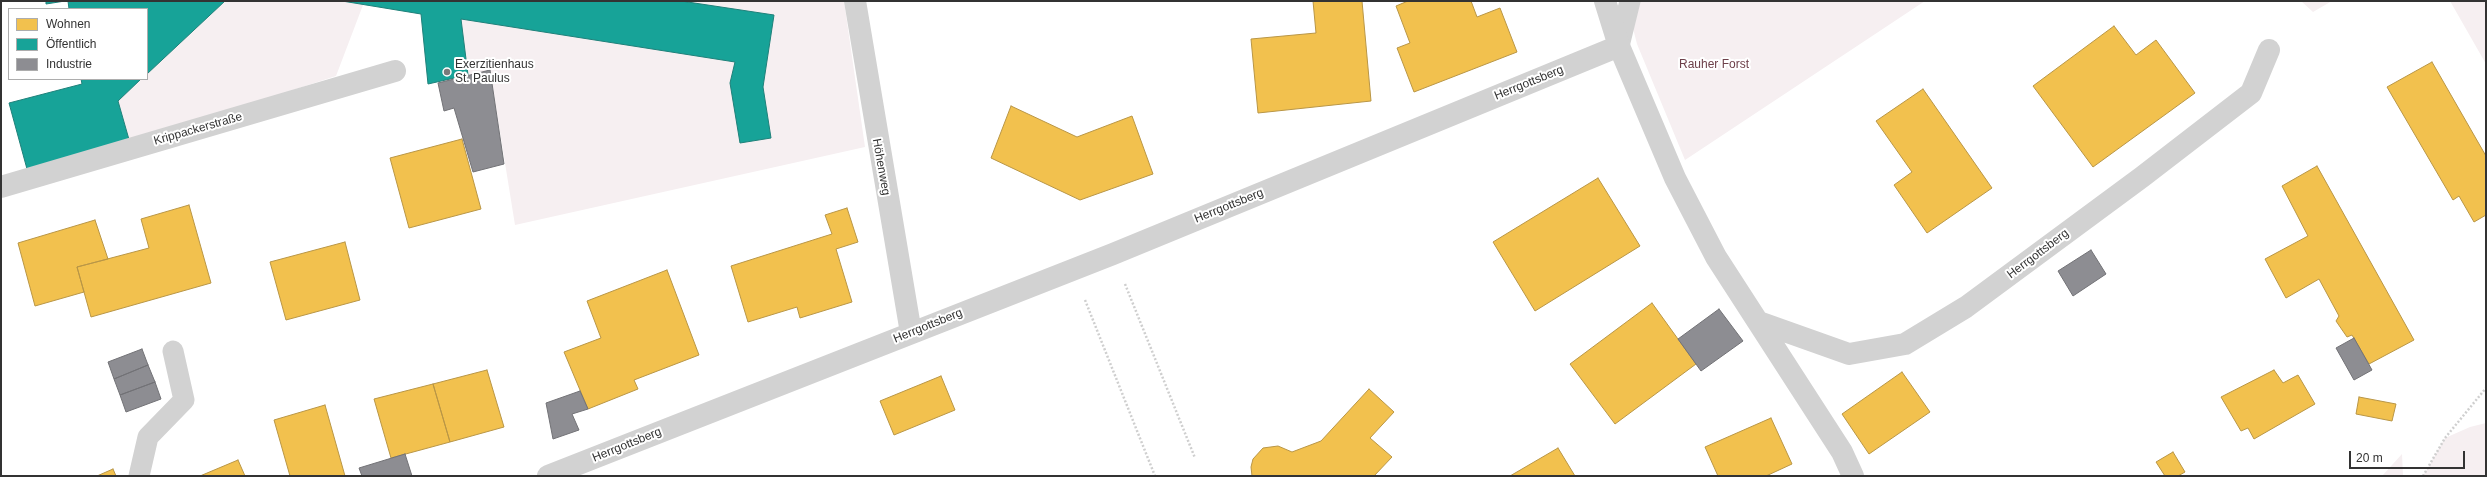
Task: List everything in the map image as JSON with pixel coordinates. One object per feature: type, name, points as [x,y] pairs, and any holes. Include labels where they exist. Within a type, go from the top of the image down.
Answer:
[{"type":"street","name":"Höhenweg","points":[[855,1],[877,144],[911,333]]},
{"type":"street","points":[[1605,1],[1620,46],[1675,178],[1716,257],[1842,452],[1853,476]]},
{"type":"street","name":"Herrgottsberg","points":[[548,476],[1073,268],[1114,254],[1620,46]]},
{"type":"street","name":"Herrgottsberg","points":[[1759,322],[1849,354],[1905,344],[1966,307],[2142,177],[2251,93],[2268,50]]},
{"type":"street","name":"Krippackerstraße","points":[[1,187],[395,71]]},
{"type":"lane","points":[[1620,46],[1630,1]]},
{"type":"lane","points":[[139,476],[148,437],[184,400],[173,351]]},
{"type":"path","points":[[1114,254],[1195,458]]},
{"type":"path","points":[[1073,268],[1155,476]]},
{"type":"path","points":[[2423,476],[2445,438],[2486,388]]},
{"type":"green space","points":[[108,1],[844,1],[865,147],[515,225],[490,70],[428,84],[421,14],[363,5],[336,76],[130,143],[118,101],[116,80],[148,80],[148,8]]},
{"type":"green space","name":"Rauher Forst","points":[[1626,1],[1925,1],[1685,160],[1637,44]]},
{"type":"green space","points":[[2301,1],[2332,1],[2313,12]]},
{"type":"green space","points":[[2450,1],[2486,1],[2486,64]]},
{"type":"green space","points":[[2486,423],[2486,476],[2423,476],[2445,438],[2470,427]]},
{"type":"green space","points":[[2402,454],[2403,476],[2382,476]]},
{"type":"building: Wohnen","points":[[1313,1],[1362,1],[1371,101],[1258,113],[1251,39],[1316,33]]},
{"type":"building: Wohnen","points":[[1408,1],[1471,1],[1477,17],[1500,8],[1517,52],[1414,92],[1397,48],[1410,43],[1396,6]]},
{"type":"building: Wohnen","points":[[2114,26],[2136,55],[2156,40],[2195,93],[2093,167],[2033,86]]},
{"type":"building: Wohnen","points":[[2432,62],[2486,156],[2486,215],[2474,222],[2459,196],[2453,200],[2387,87]]},
{"type":"building: Wohnen","points":[[1923,89],[1992,188],[1927,233],[1894,185],[1912,172],[1876,121]]},
{"type":"building: Wohnen","points":[[1011,106],[1077,137],[1132,116],[1153,174],[1080,200],[991,158]]},
{"type":"building: Wohnen","points":[[462,139],[481,209],[409,228],[390,158]]},
{"type":"building: Wohnen","points":[[2317,166],[2414,340],[2369,364],[2352,335],[2347,337],[2336,321],[2339,316],[2319,279],[2286,298],[2265,259],[2308,236],[2282,186]]},
{"type":"building: Wohnen","points":[[1598,178],[1640,246],[1535,311],[1493,242]]},
{"type":"building: Wohnen","points":[[189,205],[211,283],[91,317],[77,267],[149,248],[141,219]]},
{"type":"building: Wohnen","points":[[847,208],[858,242],[836,249],[852,302],[800,318],[797,307],[748,322],[731,266],[832,234],[825,215]]},
{"type":"building: Wohnen","points":[[95,220],[108,259],[77,267],[84,292],[35,306],[18,243]]},
{"type":"building: Wohnen","points":[[345,242],[360,300],[286,320],[270,262]]},
{"type":"building: Wohnen","points":[[667,270],[699,355],[634,380],[638,389],[588,409],[564,352],[601,338],[587,301]]},
{"type":"building: Wohnen","points":[[1652,303],[1696,364],[1615,424],[1570,364]]},
{"type":"building: Wohnen","points":[[487,370],[504,427],[450,442],[433,384]]},
{"type":"building: Wohnen","points":[[2274,370],[2283,383],[2298,375],[2315,404],[2254,439],[2248,428],[2241,431],[2221,397]]},
{"type":"building: Wohnen","points":[[1902,372],[1930,412],[1869,454],[1842,414]]},
{"type":"building: Wohnen","points":[[941,376],[955,410],[894,435],[880,401]]},
{"type":"building: Wohnen","points":[[433,384],[450,442],[391,458],[374,399]]},
{"type":"building: Wohnen","points":[[1369,389],[1394,412],[1370,438],[1392,457],[1374,476],[1252,476],[1251,467],[1253,459],[1263,448],[1278,446],[1292,452],[1321,441]]},
{"type":"building: Wohnen","points":[[2359,397],[2396,404],[2392,421],[2356,414]]},
{"type":"building: Wohnen","points":[[325,405],[345,476],[290,476],[274,420]]},
{"type":"building: Wohnen","points":[[1771,418],[1792,464],[1766,476],[1718,476],[1705,447]]},
{"type":"building: Wohnen","points":[[1558,448],[1575,476],[1510,476]]},
{"type":"building: Wohnen","points":[[2173,452],[2185,472],[2178,476],[2165,476],[2156,462]]},
{"type":"building: Wohnen","points":[[238,460],[245,476],[200,476]]},
{"type":"building: Wohnen","points":[[113,469],[116,476],[97,476]]},
{"type":"building: Öffentlich","points":[[46,1],[65,1],[46,4]]},
{"type":"building: Öffentlich","points":[[68,1],[225,1],[148,73],[148,8],[69,8]]},
{"type":"building: Öffentlich","name":"Exerzitienhaus St. Paulus","points":[[342,1],[681,1],[774,15],[763,87],[771,138],[740,143],[730,83],[735,62],[461,19],[468,75],[428,84],[421,14]]},
{"type":"building: Öffentlich","points":[[81,80],[140,80],[118,101],[130,143],[27,169],[9,103],[82,84]]},
{"type":"building: Industrie","points":[[490,70],[504,164],[473,172],[454,108],[444,111],[438,83]]},
{"type":"building: Industrie","points":[[2091,250],[2106,274],[2073,296],[2058,271]]},
{"type":"building: Industrie","points":[[1719,309],[1743,341],[1701,371],[1678,339]]},
{"type":"building: Industrie","points":[[2354,338],[2372,370],[2354,380],[2336,348]]},
{"type":"building: Industrie","points":[[142,349],[148,365],[114,379],[108,362]]},
{"type":"building: Industrie","points":[[148,365],[155,382],[120,395],[114,379]]},
{"type":"building: Industrie","points":[[155,382],[161,399],[126,412],[120,395]]},
{"type":"building: Industrie","points":[[580,391],[588,409],[572,414],[579,430],[553,439],[546,403]]},
{"type":"building: Industrie","points":[[405,454],[412,476],[362,476],[359,468]]},
{"type":"place","name":"Exerzitienhaus St. Paulus","points":[[447,72]]}]
